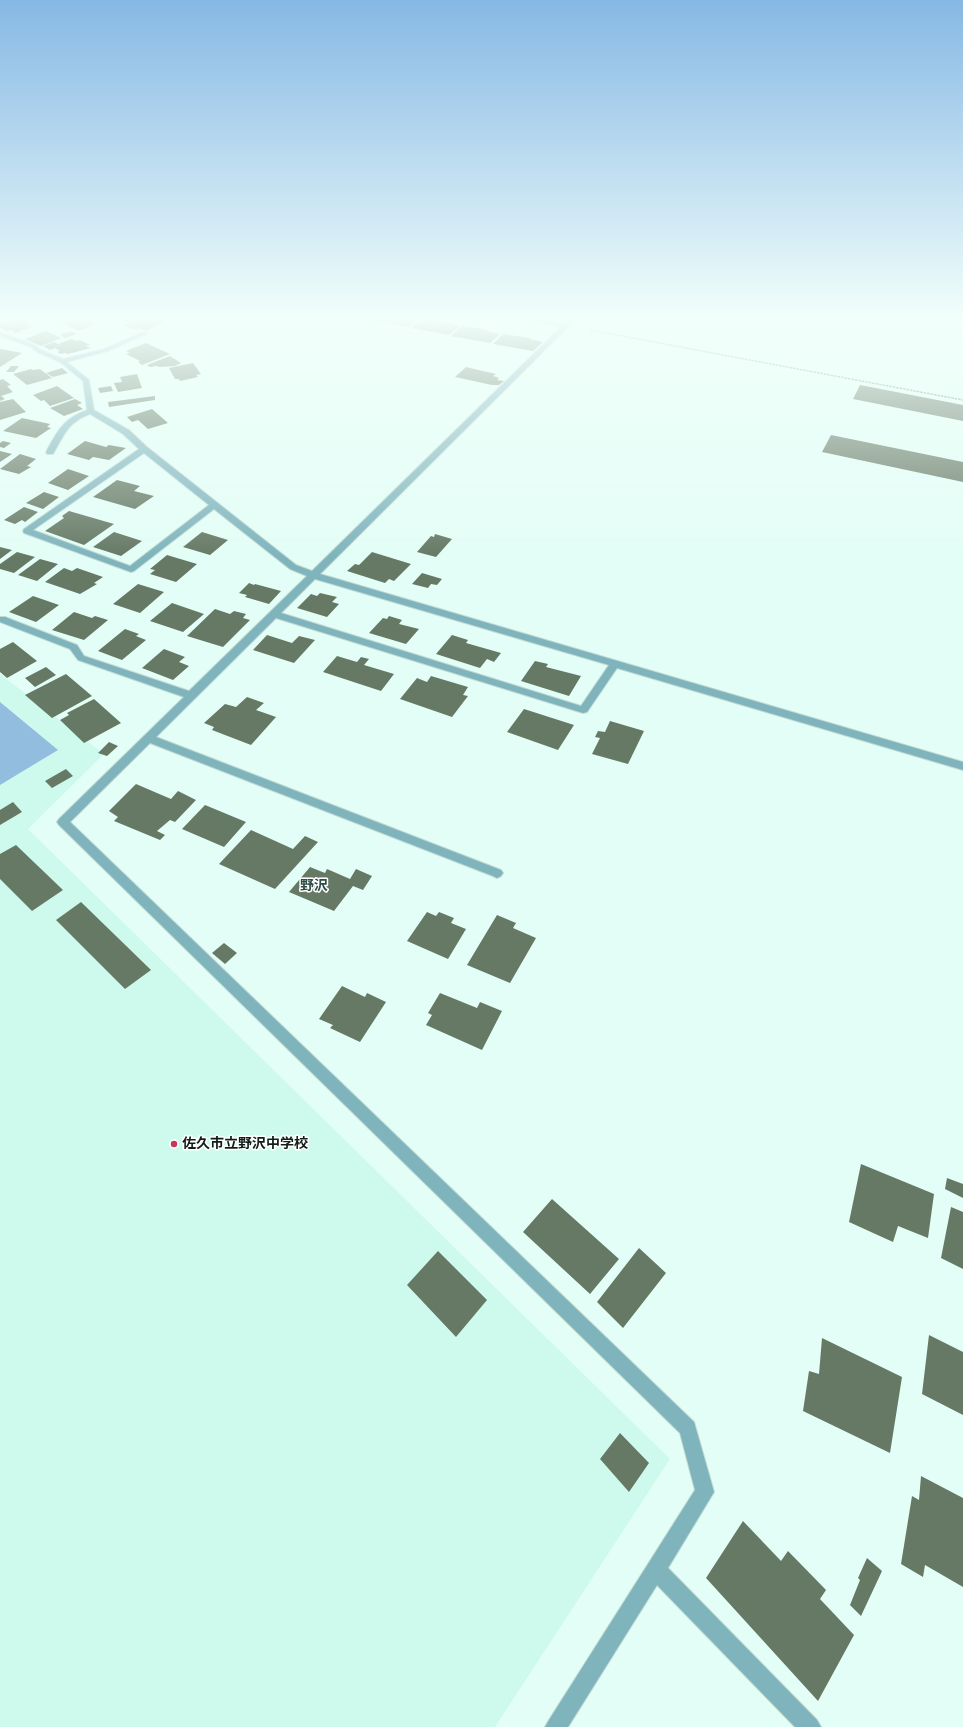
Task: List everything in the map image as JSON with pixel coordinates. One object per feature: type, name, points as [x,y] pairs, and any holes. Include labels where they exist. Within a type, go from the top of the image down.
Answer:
[{"type":"street","points":[[89,397],[91,411]]},
{"type":"street","points":[[495,397],[63,822],[688,1428],[704,1492],[556,1727]]},
{"type":"street","points":[[50,452],[66,424],[76,416],[91,411],[126,432],[144,449],[215,504],[293,568],[963,766]]},
{"type":"street","points":[[144,449],[27,531],[131,569],[215,504]]},
{"type":"street","points":[[274,614],[583,710],[615,664]]},
{"type":"street","points":[[2,619],[74,647],[80,658],[192,696]]},
{"type":"street","points":[[149,738],[497,873]]},
{"type":"street","points":[[656,1570],[810,1727]]},
{"type":"path","points":[[945,397],[963,400]]},
{"type":"shaded area","name":"佐久市立野沢中学校","points":[[0,674],[104,754],[28,829],[670,1459],[495,1727],[0,1727]]},
{"type":"water","points":[[0,702],[58,750],[0,785]]},
{"type":"building","points":[[0,397],[5,399],[0,401]]},
{"type":"building","points":[[35,397],[72,397],[74,398],[50,406],[44,400],[41,401]]},
{"type":"building","points":[[155,397],[155,400],[109,407],[108,402]]},
{"type":"building","points":[[854,397],[920,397],[963,405],[963,421],[853,399]]},
{"type":"building","points":[[13,399],[26,412],[0,420],[0,402]]},
{"type":"building","points":[[75,399],[82,403],[77,405],[83,409],[64,416],[50,408]]},
{"type":"building","points":[[152,409],[168,423],[148,429],[138,420],[132,422],[127,417]]},
{"type":"building","points":[[22,418],[50,424],[47,427],[51,428],[36,438],[3,431]]},
{"type":"building","points":[[831,435],[963,462],[963,482],[822,452]]},
{"type":"building","points":[[3,441],[11,443],[4,448],[0,447],[0,443]]},
{"type":"building","points":[[85,441],[106,447],[109,445],[126,448],[109,460],[93,457],[89,460],[67,454]]},
{"type":"building","points":[[0,451],[12,454],[0,462]]},
{"type":"building","points":[[20,454],[36,459],[27,466],[31,467],[19,474],[0,469]]},
{"type":"building","points":[[68,469],[89,476],[68,490],[48,483]]},
{"type":"building","points":[[117,480],[140,486],[134,491],[154,496],[135,509],[93,497]]},
{"type":"building","points":[[44,492],[59,497],[43,509],[26,503]]},
{"type":"building","points":[[24,507],[38,512],[25,522],[22,520],[15,524],[4,520]]},
{"type":"building","points":[[69,511],[114,524],[84,545],[45,531],[64,518],[62,516]]},
{"type":"building","points":[[114,532],[142,541],[121,556],[93,547]]},
{"type":"building","points":[[202,532],[228,540],[210,555],[183,547]]},
{"type":"building","points":[[435,534],[452,539],[436,557],[417,552],[431,536],[434,537]]},
{"type":"building","points":[[0,547],[12,550],[0,559]]},
{"type":"building","points":[[17,552],[35,557],[14,573],[0,569],[0,564]]},
{"type":"building","points":[[372,552],[411,564],[394,581],[389,579],[385,583],[347,571],[355,564],[359,565]]},
{"type":"building","points":[[167,555],[197,564],[176,582],[150,574],[155,570],[150,569]]},
{"type":"building","points":[[40,559],[58,564],[37,581],[18,575]]},
{"type":"building","points":[[64,568],[72,571],[77,568],[103,577],[94,583],[97,584],[80,594],[45,582]]},
{"type":"building","points":[[422,573],[442,579],[437,585],[431,584],[428,588],[412,584]]},
{"type":"building","points":[[249,583],[281,591],[269,604],[245,597],[247,595],[239,593]]},
{"type":"building","points":[[138,584],[164,592],[140,613],[113,604]]},
{"type":"building","points":[[320,593],[337,597],[332,602],[339,604],[327,617],[297,608],[311,594],[317,596]]},
{"type":"building","points":[[33,596],[59,605],[36,622],[9,612]]},
{"type":"building","points":[[172,603],[204,614],[183,632],[150,621]]},
{"type":"building","points":[[215,609],[230,614],[234,611],[246,614],[243,618],[250,620],[223,647],[187,636]]},
{"type":"building","points":[[74,612],[92,618],[95,616],[108,620],[84,640],[52,630]]},
{"type":"building","points":[[389,616],[402,620],[399,624],[419,629],[406,644],[369,633],[383,618],[387,619]]},
{"type":"building","points":[[125,629],[139,634],[136,636],[146,640],[122,660],[98,651]]},
{"type":"building","points":[[267,635],[292,643],[299,636],[315,640],[294,663],[253,650]]},
{"type":"building","points":[[452,635],[468,640],[466,643],[501,653],[494,662],[487,659],[480,668],[436,654]]},
{"type":"building","points":[[13,642],[37,661],[7,678],[0,672],[0,649]]},
{"type":"building","points":[[164,649],[185,657],[179,662],[189,666],[173,680],[142,668]]},
{"type":"building","points":[[337,656],[357,662],[361,657],[369,659],[364,665],[394,674],[381,691],[323,672]]},
{"type":"building","points":[[535,661],[548,664],[546,667],[581,676],[569,696],[521,681]]},
{"type":"building","points":[[46,667],[56,675],[35,687],[25,678]]},
{"type":"building","points":[[66,674],[92,696],[52,718],[25,695]]},
{"type":"building","points":[[431,676],[468,687],[463,695],[468,696],[452,717],[400,699],[417,678],[427,682]]},
{"type":"building","points":[[247,697],[264,703],[256,710],[276,717],[251,745],[212,730],[214,727],[204,723],[225,704],[236,707]]},
{"type":"building","points":[[94,699],[121,723],[84,743],[60,720],[69,715],[67,713]]},
{"type":"building","points":[[524,709],[574,725],[558,750],[507,732]]},
{"type":"building","points":[[610,721],[644,731],[628,764],[592,754],[600,738],[595,737],[598,731],[605,732]]},
{"type":"building","points":[[109,742],[118,746],[107,756],[98,753]]},
{"type":"building","points":[[66,769],[73,776],[52,788],[45,781]]},
{"type":"building","points":[[136,784],[171,799],[178,791],[196,800],[175,822],[170,820],[157,831],[165,835],[160,840],[114,821],[118,817],[109,811]]},
{"type":"building","points":[[13,802],[22,812],[0,825],[0,810]]},
{"type":"building","points":[[205,805],[246,822],[224,847],[182,829]]},
{"type":"building","points":[[251,830],[293,849],[305,836],[318,842],[275,889],[219,864]]},
{"type":"building","points":[[16,845],[63,890],[32,911],[0,879],[0,854]]},
{"type":"building","points":[[310,867],[325,873],[327,869],[350,879],[356,869],[372,876],[363,890],[353,886],[334,911],[289,892]]},
{"type":"building","points":[[81,902],[151,970],[125,989],[56,920]]},
{"type":"building","points":[[427,912],[436,916],[439,912],[454,918],[451,923],[466,929],[448,959],[407,941]]},
{"type":"building","points":[[497,915],[516,923],[513,928],[536,938],[510,983],[467,965]]},
{"type":"building","points":[[224,943],[237,953],[225,964],[212,953]]},
{"type":"building","points":[[342,986],[365,997],[367,993],[386,1002],[360,1042],[330,1028],[333,1025],[319,1019]]},
{"type":"building","points":[[440,993],[477,1008],[480,1002],[502,1011],[482,1050],[426,1025],[432,1015],[428,1013]]},
{"type":"building","points":[[861,1164],[934,1194],[928,1238],[898,1226],[893,1242],[849,1222]]},
{"type":"building","points":[[947,1178],[963,1184],[963,1198],[945,1189]]},
{"type":"building","points":[[552,1199],[619,1259],[590,1294],[523,1232]]},
{"type":"building","points":[[951,1207],[963,1212],[963,1269],[941,1258]]},
{"type":"building","points":[[639,1248],[666,1273],[623,1328],[597,1302]]},
{"type":"building","points":[[438,1251],[487,1300],[456,1337],[407,1285]]},
{"type":"building","points":[[929,1335],[963,1352],[963,1415],[922,1394]]},
{"type":"building","points":[[822,1338],[902,1377],[890,1453],[803,1411],[809,1371],[819,1374]]},
{"type":"building","points":[[620,1433],[649,1463],[629,1492],[600,1459]]},
{"type":"building","points":[[921,1476],[963,1498],[963,1587],[925,1565],[923,1577],[901,1564],[912,1496],[919,1500]]},
{"type":"building","points":[[743,1521],[781,1561],[788,1551],[826,1590],[820,1599],[854,1635],[818,1701],[706,1578]]},
{"type":"building","points":[[867,1558],[882,1571],[861,1616],[850,1605],[860,1580],[858,1578]]},
{"type":"place","name":"佐久市立野沢中学校","points":[[174,1144]]},
{"type":"district","name":"野沢","points":[[314,886]]}]
